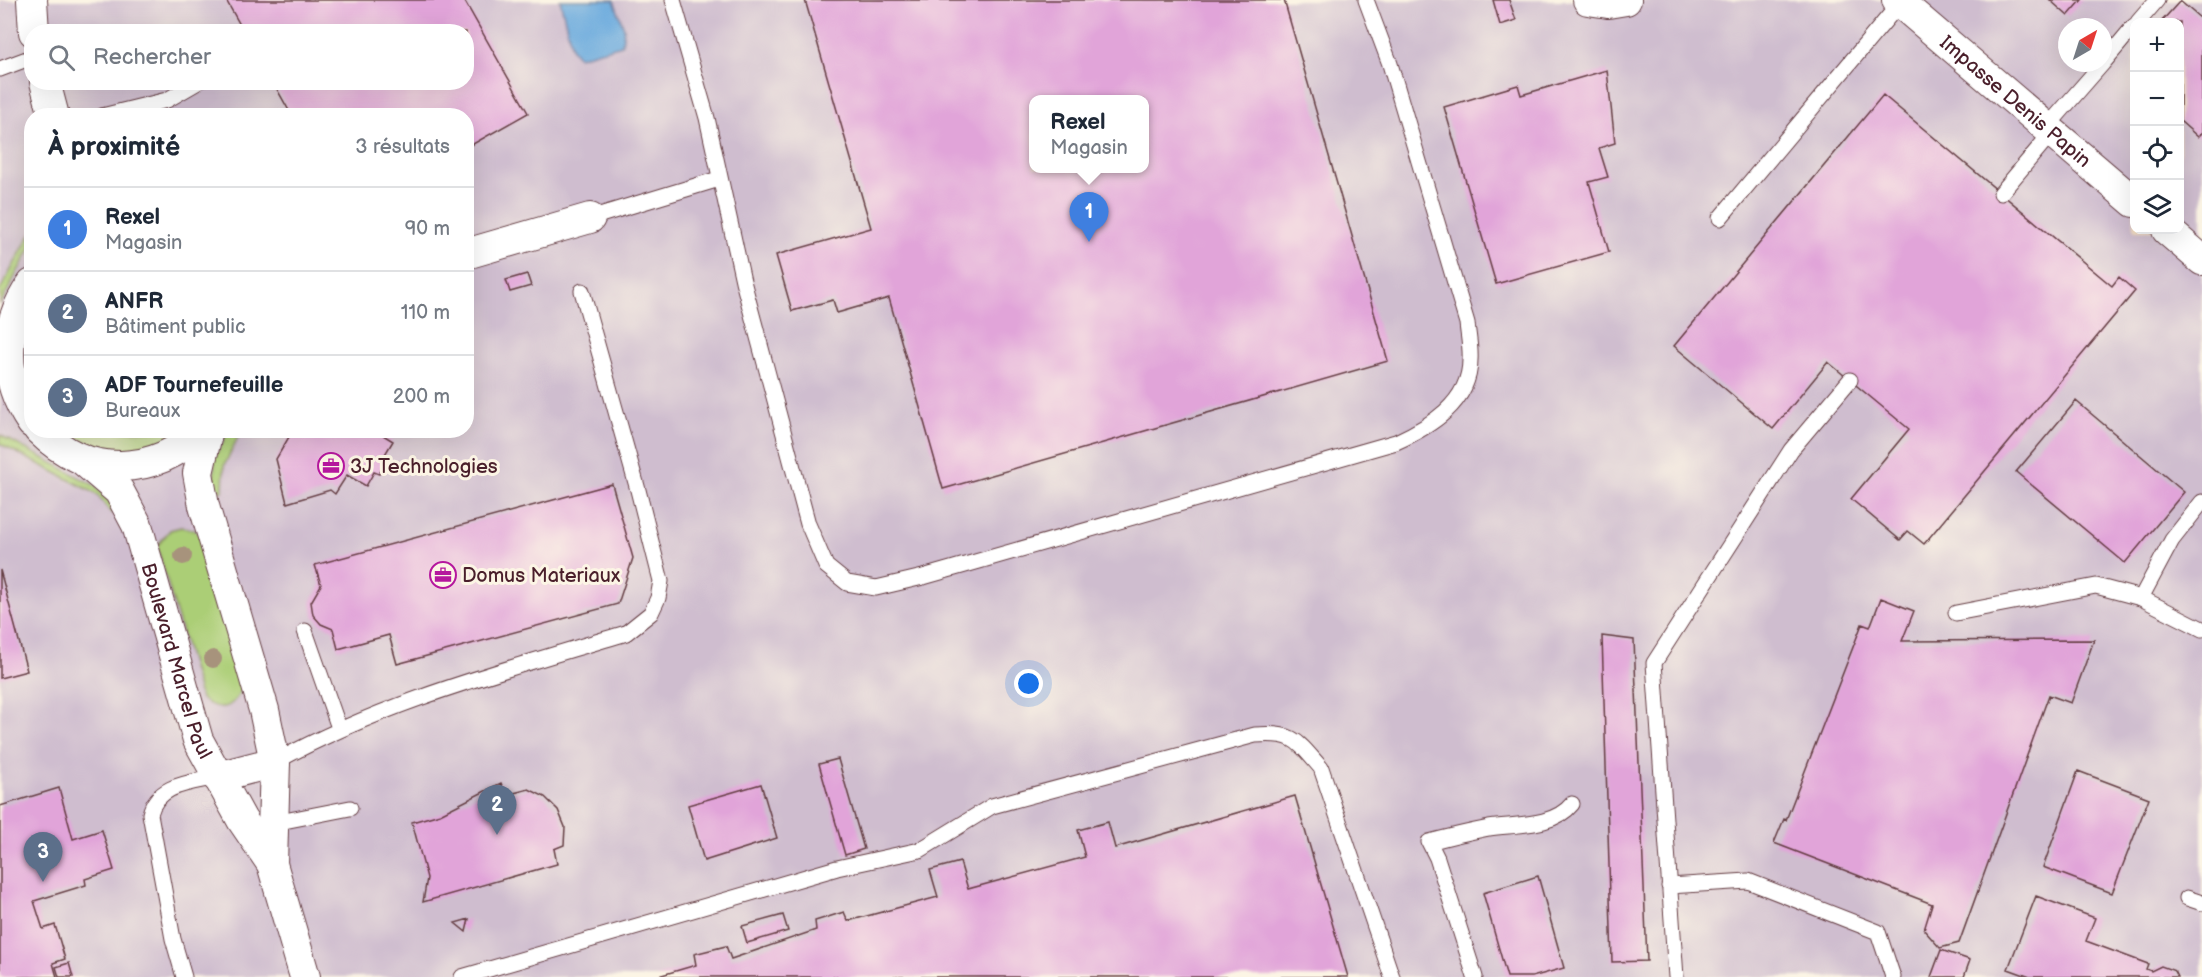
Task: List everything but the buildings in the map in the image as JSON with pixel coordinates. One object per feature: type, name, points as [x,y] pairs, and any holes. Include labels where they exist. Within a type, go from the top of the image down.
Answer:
[{"type":"street","points":[[32,0],[34,24]]},
{"type":"street","points":[[1588,0],[1608,3],[1626,0]]},
{"type":"street","name":"Impasse Denis Papin","points":[[1898,1],[2130,199]]},
{"type":"street","points":[[47,90],[52,108]]},
{"type":"street","points":[[474,252],[590,218]]},
{"type":"street","points":[[2172,234],[2202,260]]},
{"type":"street","points":[[24,298],[13,318],[8,355],[7,394],[24,414]]},
{"type":"street","points":[[47,438],[54,445],[84,461],[119,467],[153,463],[184,448],[195,438]]},
{"type":"street","name":"Boulevard Marcel Paul","points":[[206,438],[198,473],[204,506],[264,710],[275,762],[272,864]]},
{"type":"street","name":"Boulevard Marcel Paul","points":[[84,461],[118,491],[137,525],[198,740],[242,820],[272,864],[304,977]]},
{"type":"street","points":[[217,777],[275,762]]},
{"type":"lane","points":[[673,0],[707,118],[743,281],[808,524],[826,566],[847,582],[876,588],[923,577],[1396,442],[1429,427],[1462,391],[1471,363],[1467,323],[1390,64],[1366,0]]},
{"type":"lane","points":[[2141,18],[2157,0]]},
{"type":"lane","points":[[1720,218],[1898,1]]},
{"type":"lane","points":[[2112,52],[2130,31]]},
{"type":"lane","points":[[0,69],[24,60]]},
{"type":"lane","points":[[2001,194],[2096,72]]},
{"type":"lane","points":[[134,108],[167,100],[184,90]]},
{"type":"lane","points":[[590,218],[719,179]]},
{"type":"lane","points":[[275,762],[339,728],[408,700],[626,633],[651,613],[658,598],[661,581],[582,291]]},
{"type":"lane","points":[[1676,977],[1654,663],[1791,450],[1850,380]]},
{"type":"lane","points":[[2141,598],[2172,540],[2202,502]]},
{"type":"lane","points":[[1956,613],[2096,586],[2141,598],[2202,629]]},
{"type":"lane","points":[[305,632],[339,728]]},
{"type":"lane","points":[[462,977],[837,868],[920,850],[992,806],[1255,735],[1281,733],[1301,745],[1321,768],[1392,977]]},
{"type":"lane","points":[[184,977],[173,939],[150,814],[156,797],[164,791],[217,777]]},
{"type":"lane","points":[[1475,977],[1437,858],[1429,842],[1490,828],[1516,827],[1564,814],[1572,804]]},
{"type":"lane","points":[[274,823],[350,808]]},
{"type":"lane","points":[[1669,886],[1748,881],[1878,932],[1893,977]]},
{"type":"lane","points":[[2187,898],[2202,903]]},
{"type":"shaded area","points":[[0,0],[2202,0],[2202,977],[0,977]]},
{"type":"green space","points":[[24,246],[24,260],[0,305],[0,290]]},
{"type":"green space","points":[[0,435],[94,485],[119,511],[111,513],[98,496],[89,490],[0,444]]},
{"type":"green space","points":[[78,438],[169,438],[153,445],[124,450],[110,450]]},
{"type":"green space","points":[[225,438],[238,438],[224,466],[223,491],[213,493],[215,457]]},
{"type":"green space","points":[[181,527],[194,530],[203,537],[246,682],[238,697],[228,706],[217,707],[201,699],[157,546],[170,530]]},
{"type":"water","points":[[560,0],[614,0],[624,28],[622,45],[579,57],[572,49]]},
{"type":"place","name":"Rexel","points":[[1089,242]]},
{"type":"place","name":"3J Technologies","points":[[331,466]]},
{"type":"place","name":"Domus Materiaux","points":[[443,575]]},
{"type":"place","name":"ANFR","points":[[497,835]]},
{"type":"place","name":"ADF Tournefeuille","points":[[43,882]]}]
